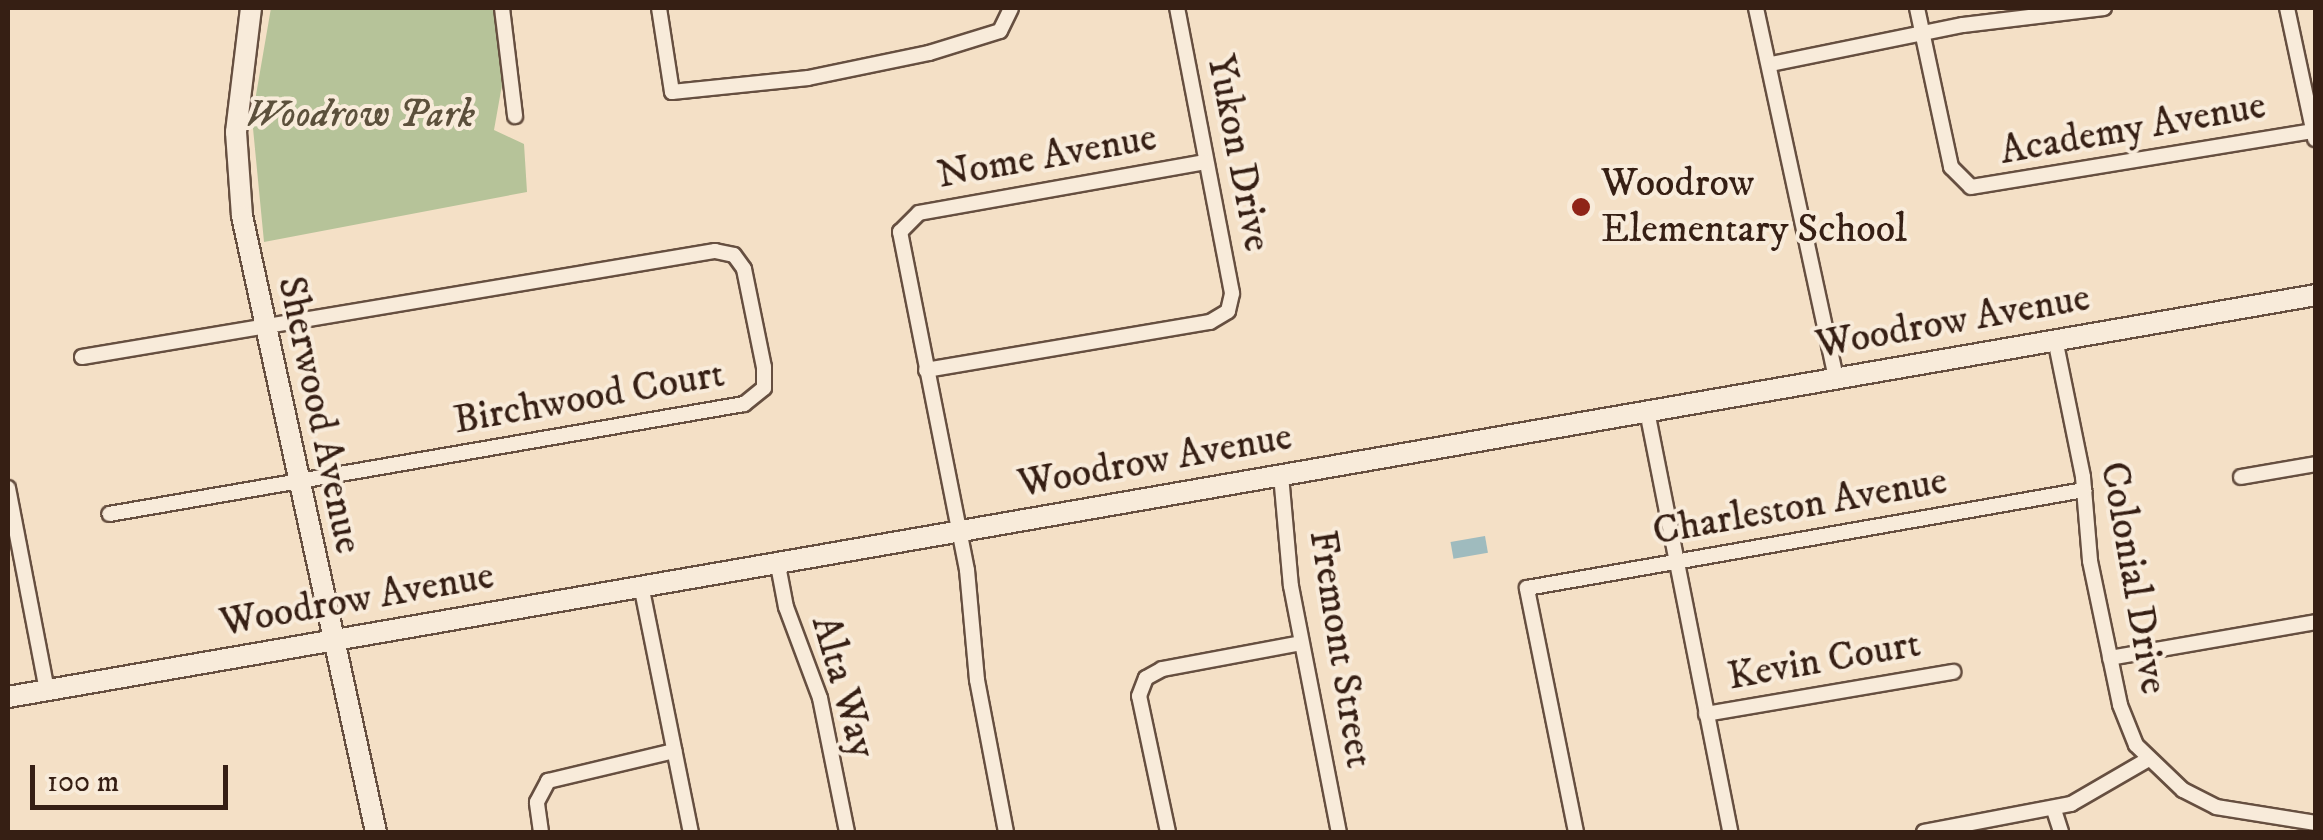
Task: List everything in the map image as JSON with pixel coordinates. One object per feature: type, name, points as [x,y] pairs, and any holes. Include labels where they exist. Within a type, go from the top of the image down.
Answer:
[{"type":"street","name":"Sherwood Avenue","points":[[250,8],[236,146],[265,327],[330,640],[376,832]]},
{"type":"street","points":[[502,8],[514,116]]},
{"type":"street","points":[[659,8],[672,92],[867,68],[992,36],[1007,24],[1011,8]]},
{"type":"street","name":"Yukon Drive","points":[[926,370],[1210,322],[1228,311],[1232,293],[1176,8]]},
{"type":"street","points":[[1756,8],[1836,378]]},
{"type":"street","points":[[1917,8],[1922,32]]},
{"type":"street","points":[[1771,64],[1922,32],[2104,8]]},
{"type":"street","points":[[2287,8],[2315,135]]},
{"type":"street","name":"Academy Avenue","points":[[1922,32],[1951,167],[1963,184],[1978,188],[2315,135]]},
{"type":"street","name":"Nome Avenue","points":[[926,370],[900,242],[904,224],[919,212],[1205,162]]},
{"type":"street","name":"Birchwood Court","points":[[82,357],[715,251],[734,255],[744,269],[766,378],[752,401],[108,514]]},
{"type":"street","name":"Woodrow Avenue","points":[[8,697],[2316,295]]},
{"type":"street","name":"Colonial Drive","points":[[2055,339],[2084,490],[2085,534],[2126,724],[2147,760],[2216,807],[2316,823]]},
{"type":"street","points":[[926,370],[959,531],[981,708],[1006,832]]},
{"type":"street","points":[[1647,411],[1730,832]]},
{"type":"street","points":[[2241,477],[2316,464]]},
{"type":"street","name":"Fremont Street","points":[[1280,474],[1301,643],[1339,832]]},
{"type":"street","points":[[8,488],[48,690]]},
{"type":"street","name":"Charleston Avenue","points":[[1576,832],[1527,588],[2084,490]]},
{"type":"street","name":"Alta Way","points":[[778,560],[786,607],[820,698],[847,832]]},
{"type":"street","points":[[640,585],[691,832]]},
{"type":"street","points":[[2110,658],[2316,622]]},
{"type":"street","points":[[1168,832],[1139,696],[1146,678],[1162,668],[1301,643]]},
{"type":"street","name":"Kevin Court","points":[[1706,714],[1953,672]]},
{"type":"street","points":[[542,832],[542,788],[554,778],[674,751]]},
{"type":"street","points":[[1924,832],[2054,810],[2147,760]]},
{"type":"street","points":[[2054,810],[2060,832]]},
{"type":"green space","name":"Woodrow Park","points":[[271,8],[495,8],[502,85],[494,130],[524,144],[527,192],[264,242],[252,118]]},
{"type":"water","points":[[1485,536],[1488,553],[1453,559],[1451,542]]},
{"type":"place","name":"Woodrow Elementary School","points":[[1581,207]]}]
